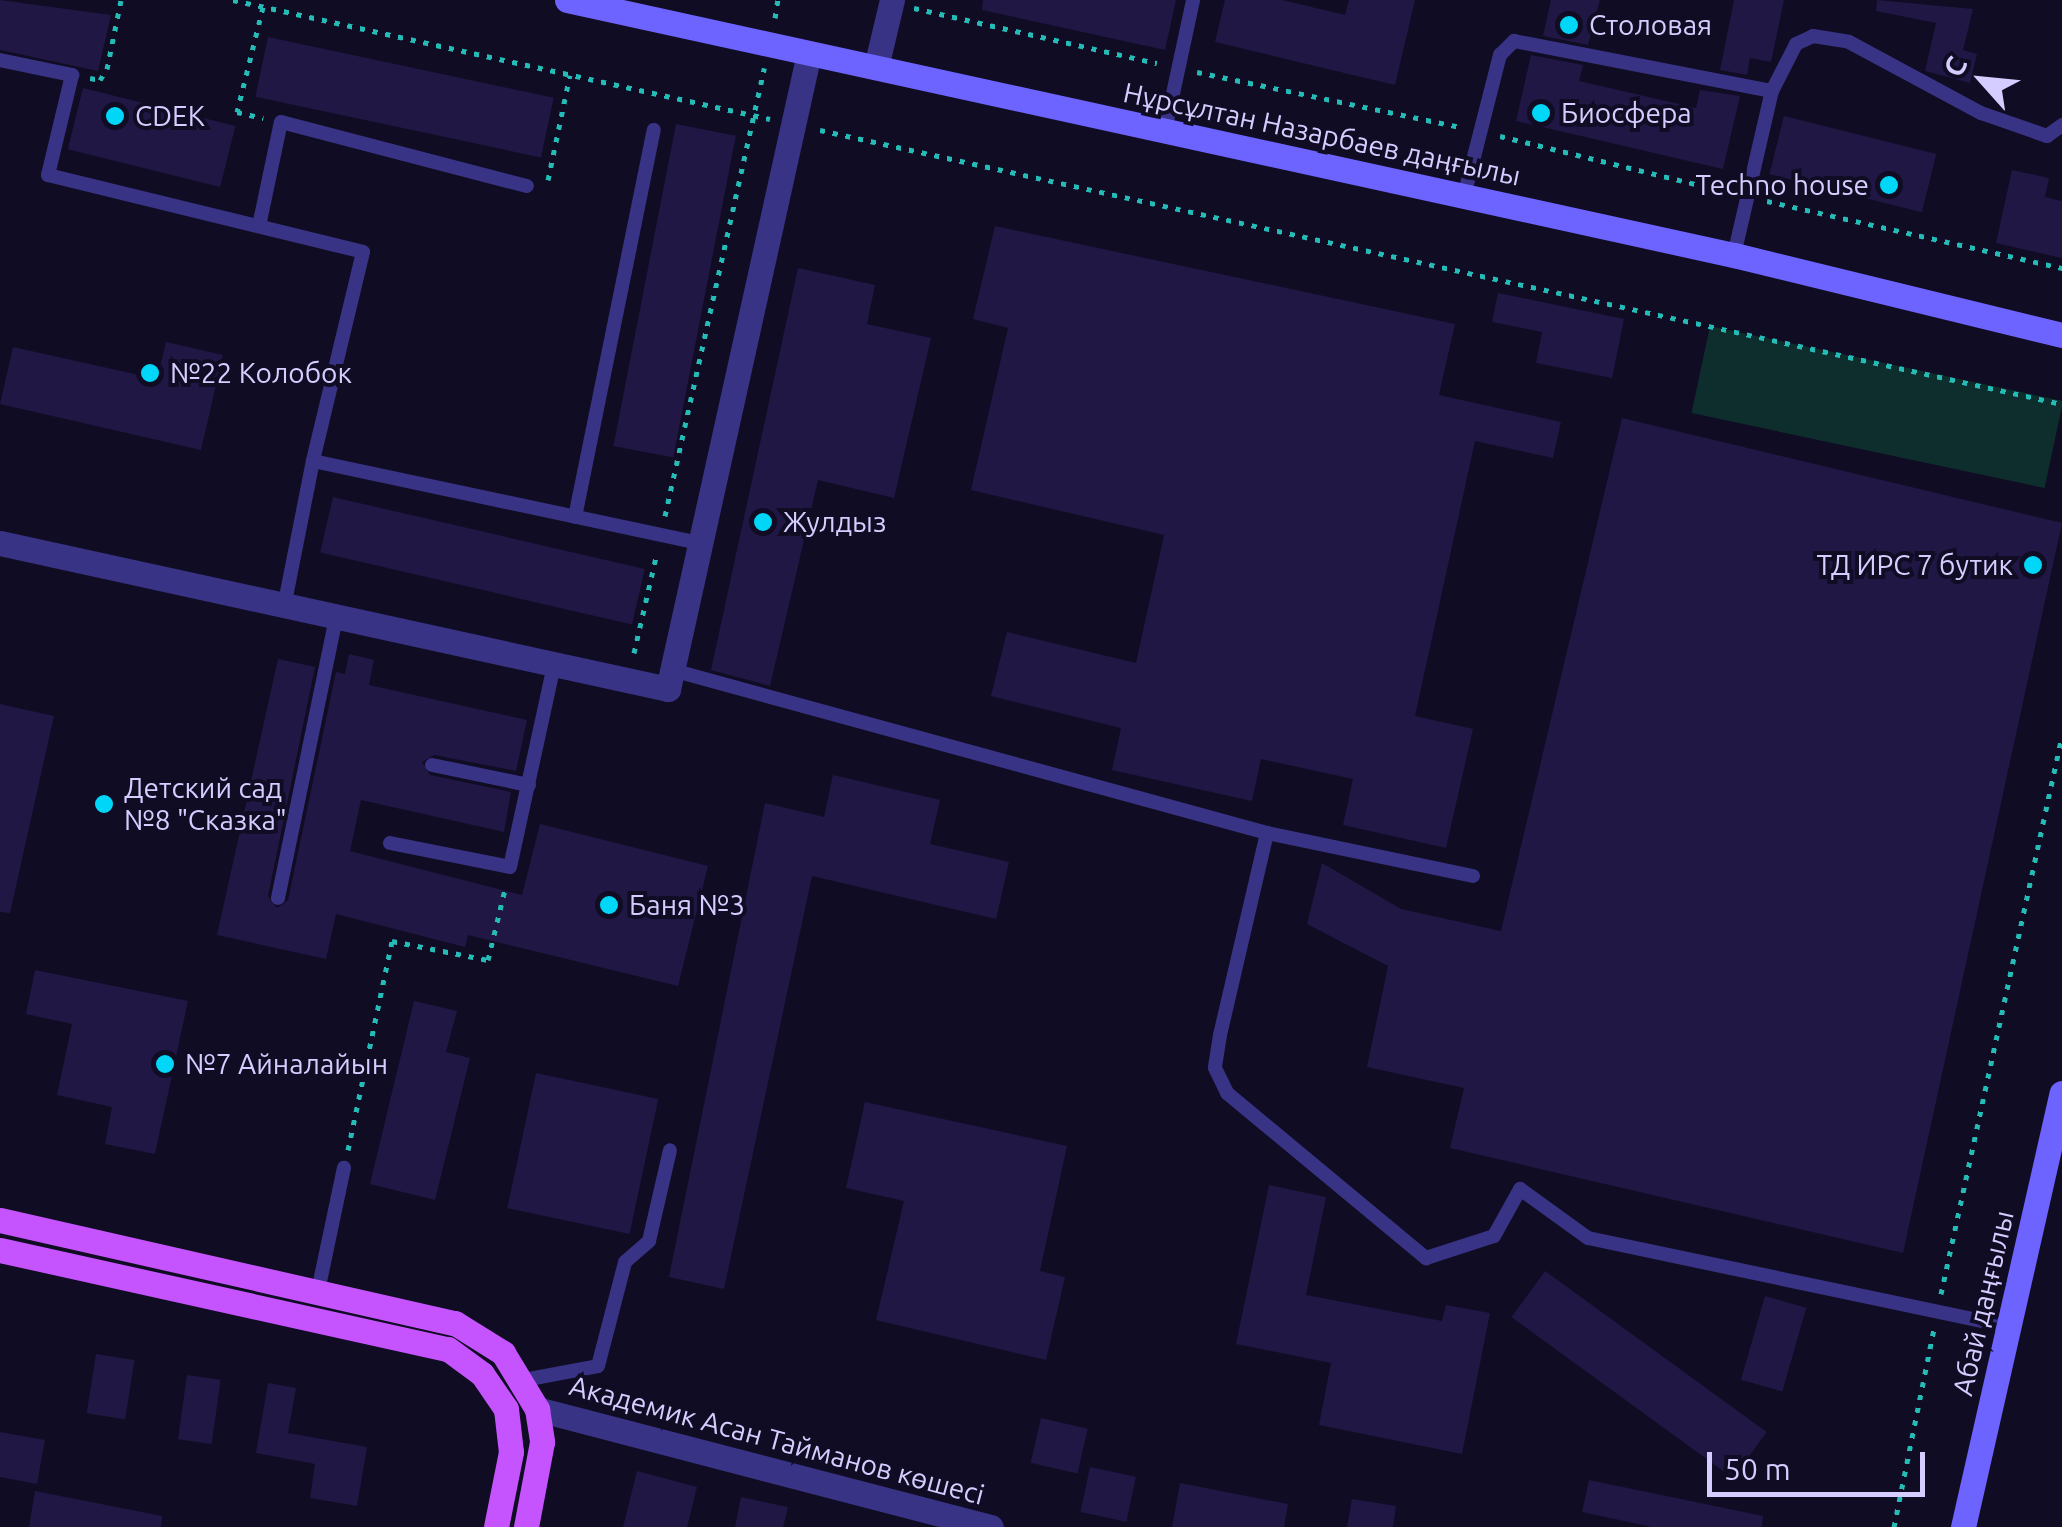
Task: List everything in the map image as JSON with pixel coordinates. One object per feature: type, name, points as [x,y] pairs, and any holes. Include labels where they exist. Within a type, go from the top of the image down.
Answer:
[{"type":"main road","name":"Нұрсұлтан Назарбаев даңғылы","points":[[579,1],[1734,254],[2062,335]]},
{"type":"main road","name":"Абай даңғылы","points":[[1963,1527],[2062,1093]]},
{"type":"main road","name":"Академик Асан Тайманов көшесі","points":[[0,1220],[454,1322],[502,1352],[524,1380],[536,1409]]},
{"type":"main road","points":[[0,1250],[448,1349],[482,1374],[506,1409],[511,1452],[496,1527]]},
{"type":"main road","points":[[526,1527],[542,1442],[536,1409]]},
{"type":"street","points":[[876,68],[892,0]]},
{"type":"street","points":[[0,543],[668,689],[809,53]]},
{"type":"street","name":"Академик Асан Тайманов көшесі","points":[[536,1409],[991,1527]]},
{"type":"lane","points":[[1165,130],[1194,0]]},
{"type":"lane","points":[[1734,254],[1772,91],[1796,44],[1812,36],[1849,42],[1981,113],[2047,136],[2062,125]]},
{"type":"lane","points":[[1464,196],[1500,55],[1514,41],[1772,91]]},
{"type":"lane","points":[[0,60],[72,75],[48,174],[363,252],[312,462],[284,607]]},
{"type":"lane","points":[[258,226],[281,122],[528,186]]},
{"type":"lane","points":[[575,517],[654,130]]},
{"type":"lane","points":[[312,462],[698,543]]},
{"type":"lane","points":[[278,898],[336,618]]},
{"type":"lane","points":[[390,842],[510,867],[554,665]]},
{"type":"lane","points":[[672,670],[1267,833],[1472,876]]},
{"type":"lane","points":[[432,766],[530,786]]},
{"type":"lane","points":[[1267,833],[1216,1068],[1227,1092],[1426,1258],[1494,1236],[1520,1188],[1588,1238],[2009,1328]]},
{"type":"lane","points":[[524,1380],[598,1366],[625,1262],[648,1242],[670,1150]]},
{"type":"lane","points":[[318,1291],[344,1168]]},
{"type":"path","points":[[72,75],[100,80],[121,0]]},
{"type":"path","points":[[233,0],[2062,404]]},
{"type":"path","points":[[628,680],[778,0]]},
{"type":"path","points":[[263,6],[236,112],[281,122]]},
{"type":"path","points":[[528,186],[548,180],[570,75]]},
{"type":"path","points":[[1986,1090],[2062,736]]},
{"type":"path","points":[[344,1168],[392,941],[488,960],[510,867]]},
{"type":"green space","points":[[1710,326],[2062,401],[2045,488],[1691,413]]},
{"type":"building","points":[[0,0],[111,15],[98,71],[0,50]]},
{"type":"building","points":[[983,0],[1176,0],[1165,50],[982,10]]},
{"type":"building","points":[[1225,0],[1282,0],[1345,15],[1349,0],[1415,0],[1395,85],[1215,42]]},
{"type":"building","name":"Столовая","points":[[1551,0],[1600,0],[1588,45],[1543,36]]},
{"type":"building","points":[[1734,0],[1784,0],[1771,62],[1750,58],[1747,75],[1720,70]]},
{"type":"building","points":[[1877,0],[1973,9],[1963,50],[1977,54],[1970,83],[1925,71],[1936,23],[1876,11]]},
{"type":"building","points":[[268,37],[554,98],[541,157],[255,97]]},
{"type":"building","points":[[1531,55],[1583,65],[1579,81],[1696,108],[1700,90],[1740,96],[1723,169],[1516,121]]},
{"type":"building","points":[[83,88],[235,126],[220,187],[68,149]]},
{"type":"building","points":[[1784,116],[1936,154],[1922,212],[1769,174]]},
{"type":"building","points":[[676,124],[736,136],[673,458],[613,446]]},
{"type":"building","points":[[2012,170],[2049,178],[2045,197],[2062,201],[2062,258],[1996,243]]},
{"type":"building","points":[[995,226],[1455,324],[1439,395],[1561,422],[1553,458],[1475,441],[1415,716],[1473,729],[1446,848],[1343,825],[1353,779],[1261,759],[1252,801],[1112,770],[1121,728],[991,696],[1007,632],[1136,663],[1164,535],[971,490],[1008,328],[973,319]]},
{"type":"building","points":[[798,268],[875,285],[867,324],[931,338],[894,498],[818,480],[770,686],[711,670]]},
{"type":"building","points":[[1498,293],[1624,319],[1612,378],[1536,363],[1542,332],[1492,322]]},
{"type":"building","points":[[166,342],[223,355],[201,450],[0,404],[13,347],[157,379]]},
{"type":"building","points":[[1622,418],[2062,523],[1903,1253],[1450,1148],[1464,1088],[1367,1067],[1388,966],[1307,924],[1322,863],[1401,909],[1501,931]]},
{"type":"building","points":[[333,497],[645,569],[632,625],[320,553]]},
{"type":"building","points":[[349,654],[374,660],[369,685],[527,720],[516,771],[434,755],[422,762],[430,775],[511,792],[504,832],[361,800],[350,851],[522,895],[540,824],[708,866],[678,986],[468,935],[465,947],[336,914],[326,959],[217,935],[278,659],[315,667],[268,896],[277,908],[288,900],[336,672],[345,674]]},
{"type":"building","points":[[0,704],[54,716],[10,913],[0,912]]},
{"type":"building","points":[[833,775],[940,800],[930,844],[1009,862],[996,919],[812,876],[724,1289],[669,1277],[765,803],[824,817]]},
{"type":"building","points":[[35,970],[188,1001],[155,1154],[105,1144],[112,1107],[57,1095],[72,1024],[26,1014]]},
{"type":"building","points":[[414,1001],[457,1011],[446,1052],[470,1058],[435,1200],[370,1184]]},
{"type":"building","points":[[536,1073],[658,1099],[630,1234],[507,1208]]},
{"type":"building","points":[[865,1102],[1067,1146],[1040,1271],[1065,1277],[1046,1360],[876,1320],[904,1201],[846,1188]]},
{"type":"building","points":[[1269,1185],[1326,1197],[1306,1295],[1442,1321],[1446,1305],[1490,1313],[1462,1454],[1319,1425],[1331,1363],[1236,1344]]},
{"type":"building","points":[[1545,1271],[1767,1432],[1733,1478],[1511,1317]]},
{"type":"building","points":[[1765,1296],[1806,1308],[1782,1391],[1741,1380]]},
{"type":"building","points":[[96,1354],[135,1360],[125,1419],[87,1413]]},
{"type":"building","points":[[187,1375],[221,1380],[212,1444],[178,1439]]},
{"type":"building","points":[[268,1383],[296,1388],[288,1433],[367,1447],[357,1506],[310,1498],[315,1464],[256,1453]]},
{"type":"building","points":[[1041,1418],[1088,1429],[1077,1474],[1031,1463]]},
{"type":"building","points":[[0,1432],[45,1440],[37,1484],[0,1477]]},
{"type":"building","points":[[1090,1467],[1136,1477],[1126,1522],[1080,1512]]},
{"type":"building","points":[[637,1471],[697,1487],[687,1527],[623,1527]]},
{"type":"building","points":[[1589,1480],[1763,1516],[1762,1527],[1652,1527],[1582,1512]]},
{"type":"building","points":[[1180,1483],[1288,1504],[1284,1527],[1172,1527]]},
{"type":"building","points":[[35,1491],[162,1516],[161,1527],[29,1527]]},
{"type":"building","points":[[741,1497],[788,1507],[783,1527],[735,1527]]},
{"type":"building","points":[[1352,1499],[1396,1506],[1393,1527],[1347,1527]]},
{"type":"place","name":"Столовая","points":[[1569,25]]},
{"type":"place","name":"Биосфера","points":[[1541,113]]},
{"type":"place","name":"CDEK","points":[[115,116]]},
{"type":"place","name":"Techno house","points":[[1889,185]]},
{"type":"place","name":"№22 Колобок","points":[[150,373]]},
{"type":"place","name":"Жулдыз","points":[[763,522]]},
{"type":"place","name":"ТД ИРС 7 бутик","points":[[2033,565]]},
{"type":"place","name":"Детский сад №8 \"Сказка\"","points":[[104,804]]},
{"type":"place","name":"Баня №3","points":[[609,905]]},
{"type":"place","name":"№7 Айналайын","points":[[165,1064]]}]
